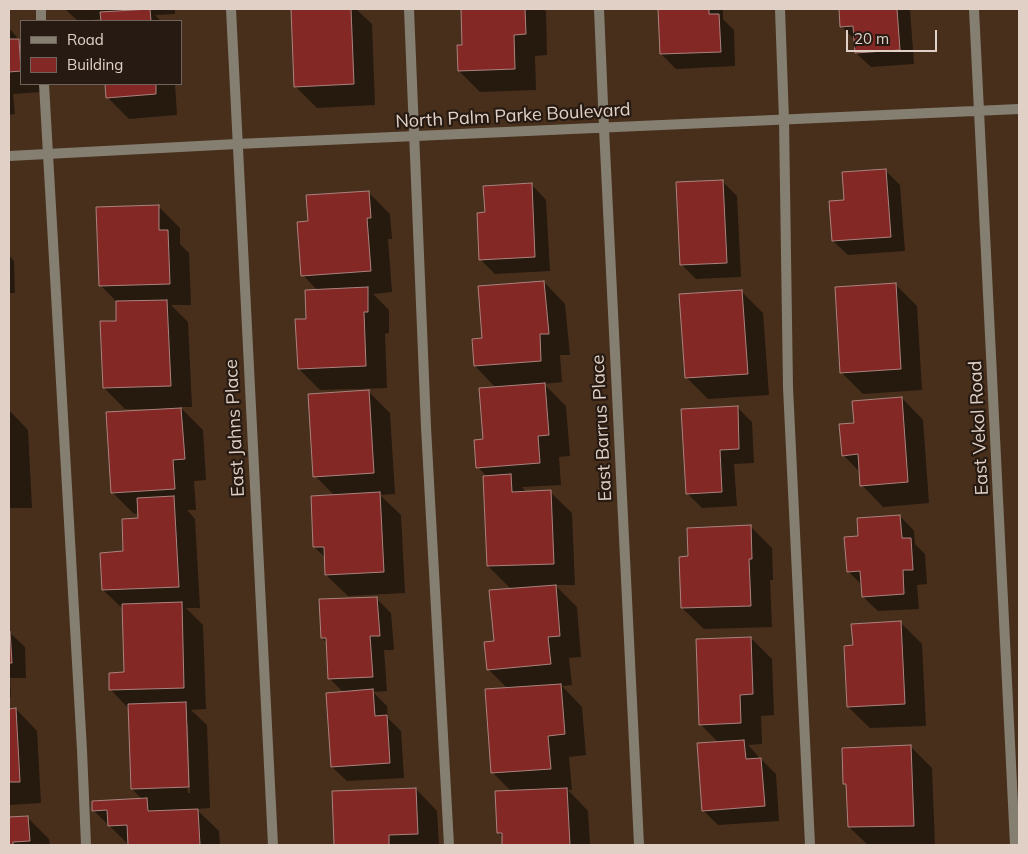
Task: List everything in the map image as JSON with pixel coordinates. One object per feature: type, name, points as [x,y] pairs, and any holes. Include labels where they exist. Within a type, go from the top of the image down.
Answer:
[{"type":"street","name":"East Jahns Place","points":[[231,9],[273,845]]},
{"type":"street","points":[[408,9],[426,427],[449,845]]},
{"type":"street","name":"East Barrus Place","points":[[599,9],[639,845]]},
{"type":"street","points":[[780,9],[784,120],[788,387],[810,845]]},
{"type":"street","name":"East Vekol Road","points":[[974,9],[1015,845]]},
{"type":"street","points":[[44,85],[86,845]]},
{"type":"street","name":"North Palm Parke Boulevard","points":[[9,156],[1019,109]]},
{"type":"building","points":[[150,9],[151,20],[101,20],[100,12]]},
{"type":"building","points":[[291,9],[351,9],[354,84],[294,87]]},
{"type":"building","points":[[461,9],[525,9],[526,34],[514,35],[515,69],[458,71],[457,45],[462,45]]},
{"type":"building","points":[[658,9],[709,9],[709,14],[719,14],[721,52],[660,54]]},
{"type":"building","points":[[839,9],[897,9],[900,50],[855,53],[853,26],[840,27]]},
{"type":"building","points":[[9,39],[19,39],[20,71],[9,72]]},
{"type":"building","points":[[105,85],[156,85],[156,94],[106,98]]},
{"type":"building","points":[[886,169],[891,237],[832,241],[829,201],[844,200],[842,172]]},
{"type":"building","points":[[723,180],[727,263],[680,265],[676,182]]},
{"type":"building","points":[[532,183],[535,257],[479,260],[477,213],[485,212],[483,186]]},
{"type":"building","points":[[369,191],[371,218],[367,218],[371,271],[301,276],[297,222],[308,221],[306,195]]},
{"type":"building","points":[[159,205],[159,230],[168,230],[170,284],[99,286],[96,207]]},
{"type":"building","points":[[544,281],[549,334],[540,334],[541,361],[474,366],[472,339],[482,338],[478,286]]},
{"type":"building","points":[[896,283],[901,369],[840,373],[835,287]]},
{"type":"building","points":[[368,287],[368,312],[364,312],[366,366],[298,369],[295,319],[306,319],[305,290]]},
{"type":"building","points":[[742,290],[748,374],[685,378],[679,294]]},
{"type":"building","points":[[167,300],[171,386],[103,388],[100,321],[116,321],[116,301]]},
{"type":"building","points":[[545,383],[549,435],[538,436],[540,463],[476,468],[474,440],[483,439],[479,388]]},
{"type":"building","points":[[369,390],[374,473],[313,477],[308,394]]},
{"type":"building","points":[[902,397],[908,482],[860,486],[858,454],[842,456],[839,424],[854,423],[852,401]]},
{"type":"building","points":[[738,406],[739,449],[720,450],[722,492],[686,494],[681,409]]},
{"type":"building","points":[[181,408],[185,459],[173,460],[175,489],[111,493],[106,412]]},
{"type":"building","points":[[511,474],[512,492],[551,490],[554,564],[487,566],[483,476]]},
{"type":"building","points":[[380,492],[384,572],[325,575],[324,547],[313,547],[311,496]]},
{"type":"building","points":[[174,496],[179,587],[102,590],[100,553],[123,551],[122,519],[138,518],[137,498]]},
{"type":"building","points":[[900,515],[902,538],[911,538],[913,570],[903,570],[904,594],[862,597],[860,571],[847,572],[844,537],[858,536],[857,518]]},
{"type":"building","points":[[751,525],[752,559],[749,559],[751,606],[681,608],[679,557],[688,556],[687,528]]},
{"type":"building","points":[[556,585],[560,636],[548,637],[551,664],[487,670],[484,642],[494,641],[489,590]]},
{"type":"building","points":[[377,597],[380,636],[370,636],[373,677],[328,679],[326,638],[321,638],[319,599]]},
{"type":"building","points":[[182,602],[184,688],[109,690],[109,673],[124,672],[122,604]]},
{"type":"building","points":[[901,621],[905,704],[847,707],[844,646],[853,645],[851,624]]},
{"type":"building","points":[[10,631],[12,663],[9,663]]},
{"type":"building","points":[[751,637],[753,694],[740,695],[741,723],[699,725],[696,639]]},
{"type":"building","points":[[561,684],[565,734],[548,736],[551,769],[491,773],[485,689]]},
{"type":"building","points":[[373,689],[375,716],[387,715],[390,763],[331,767],[326,693]]},
{"type":"building","points":[[186,702],[189,787],[131,789],[128,704]]},
{"type":"building","points":[[16,708],[20,782],[9,782],[9,709]]},
{"type":"building","points":[[744,740],[746,759],[761,758],[765,806],[702,811],[697,743]]},
{"type":"building","points":[[911,745],[914,826],[848,827],[846,784],[843,784],[842,748]]},
{"type":"building","points":[[416,788],[418,834],[389,835],[389,845],[334,845],[332,791]]},
{"type":"building","points":[[567,788],[570,845],[502,845],[502,833],[497,833],[495,791]]},
{"type":"building","points":[[147,798],[148,811],[198,809],[200,845],[128,845],[127,825],[108,826],[107,810],[92,811],[92,801]]},
{"type":"building","points":[[28,816],[30,841],[13,842],[13,845],[9,845],[9,817]]}]
